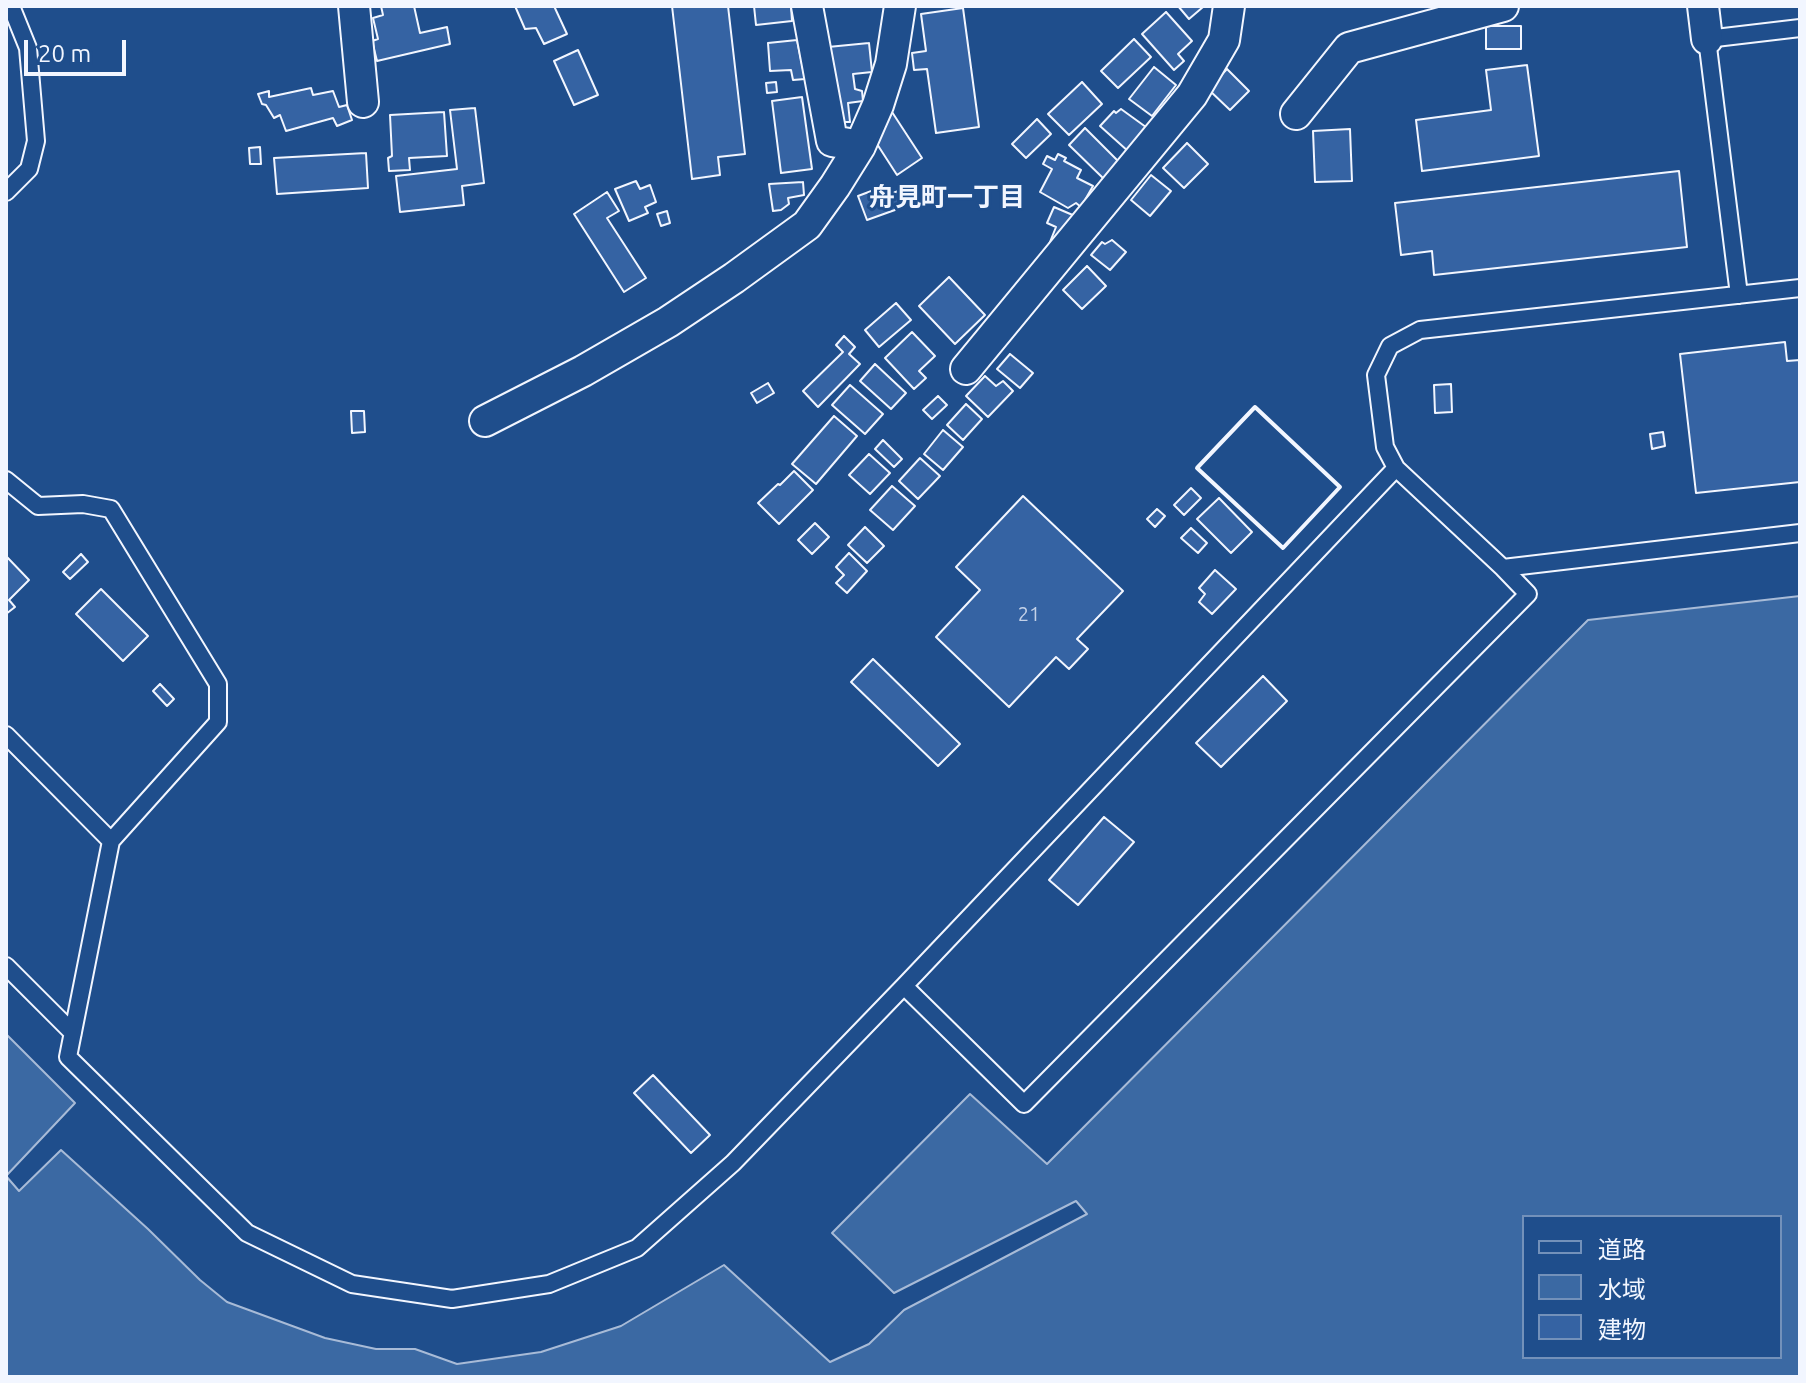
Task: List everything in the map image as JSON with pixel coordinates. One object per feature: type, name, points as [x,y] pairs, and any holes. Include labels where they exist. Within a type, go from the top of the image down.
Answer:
[{"type":"street","points":[[354,6],[363,102]]},
{"type":"street","points":[[807,6],[832,141],[860,146]]},
{"type":"street","points":[[485,421],[583,371],[668,322],[807,225],[860,146],[878,105],[891,64],[900,6]]},
{"type":"street","points":[[966,369],[1192,95],[1224,40],[1229,6]]},
{"type":"street","points":[[1296,114],[1349,48],[1503,6]]},
{"type":"street","points":[[1703,6],[1707,39]]},
{"type":"lane","points":[[6,192],[29,169],[36,141],[28,48],[11,6]]},
{"type":"lane","points":[[1739,295],[1707,39],[1800,28]]},
{"type":"lane","points":[[904,986],[1024,1104],[1528,594],[1396,468],[1385,447],[1376,375],[1390,346],[1420,330],[1800,288]]},
{"type":"lane","points":[[6,480],[38,506],[83,504],[111,509],[218,684],[218,722],[111,841],[68,1057],[247,1233],[352,1284],[452,1299],[549,1284],[637,1248],[733,1163],[1396,468]]},
{"type":"lane","points":[[1503,568],[1800,533]]},
{"type":"lane","points":[[6,735],[111,841]]},
{"type":"lane","points":[[6,966],[73,1033]]},
{"type":"water","points":[[1800,596],[1800,1377],[6,1377],[6,1176],[19,1191],[61,1150],[227,1302],[325,1338],[376,1349],[415,1349],[457,1364],[541,1352],[621,1326],[724,1265],[830,1362],[869,1344],[904,1310],[1087,1214],[1076,1201],[894,1293],[832,1233],[970,1094],[1047,1164],[1588,620]]},
{"type":"water","points":[[6,1034],[75,1103],[6,1176]]},
{"type":"building","points":[[381,6],[414,6],[420,33],[447,27],[450,44],[377,61],[372,41],[378,39],[373,18],[383,15]]},
{"type":"building","points":[[515,6],[554,6],[567,34],[544,44],[536,28],[525,29]]},
{"type":"building","points":[[672,6],[728,6],[745,154],[718,157],[720,175],[692,179]]},
{"type":"building","points":[[754,6],[791,6],[792,21],[756,25]]},
{"type":"building","points":[[1178,6],[1202,6],[1203,7],[1189,19]]},
{"type":"building","points":[[963,8],[979,127],[936,133],[927,69],[914,70],[912,53],[926,51],[921,14]]},
{"type":"building","points":[[1166,12],[1192,41],[1178,54],[1184,61],[1174,70],[1142,34]]},
{"type":"building","points":[[1486,26],[1521,26],[1521,49],[1486,49]]},
{"type":"building","points":[[1134,39],[1151,57],[1118,88],[1101,71]]},
{"type":"building","points":[[797,40],[805,79],[793,80],[791,70],[770,71],[768,43]]},
{"type":"building","points":[[869,43],[872,72],[853,74],[855,89],[862,91],[863,101],[848,103],[850,122],[841,122],[828,47]]},
{"type":"building","points":[[578,50],[598,95],[574,105],[554,61]]},
{"type":"building","points":[[1527,65],[1539,156],[1422,171],[1416,120],[1491,110],[1486,70]]},
{"type":"building","points":[[1154,67],[1176,85],[1152,116],[1129,99]]},
{"type":"building","points":[[1227,69],[1249,91],[1230,110],[1208,89]]},
{"type":"building","points":[[776,82],[777,92],[767,93],[766,83]]},
{"type":"building","points":[[1082,82],[1102,104],[1069,135],[1048,114]]},
{"type":"building","points":[[311,88],[313,95],[333,91],[339,107],[347,105],[352,120],[337,126],[333,118],[286,131],[280,115],[274,118],[258,94],[269,91],[269,97]]},
{"type":"building","points":[[802,97],[812,169],[781,173],[772,101]]},
{"type":"building","points":[[475,108],[484,183],[462,186],[464,205],[400,212],[396,176],[457,169],[450,110]]},
{"type":"building","points":[[1121,109],[1150,130],[1129,152],[1100,126],[1114,111],[1116,113]]},
{"type":"building","points":[[444,112],[447,156],[409,158],[410,170],[389,171],[388,158],[392,156],[390,115]]},
{"type":"building","points":[[892,112],[922,158],[897,175],[877,144]]},
{"type":"building","points":[[1037,119],[1051,134],[1026,158],[1012,144]]},
{"type":"building","points":[[1085,128],[1120,163],[1104,179],[1069,145]]},
{"type":"building","points":[[1350,129],[1352,181],[1315,182],[1313,131]]},
{"type":"building","points":[[1187,143],[1208,164],[1184,188],[1163,168]]},
{"type":"building","points":[[260,147],[261,164],[250,164],[249,148]]},
{"type":"building","points":[[366,153],[368,188],[277,194],[274,158]]},
{"type":"building","points":[[1058,154],[1081,170],[1077,178],[1093,186],[1081,207],[1076,203],[1068,208],[1040,192],[1052,169],[1043,164],[1047,156],[1055,160]]},
{"type":"building","points":[[1679,171],[1687,247],[1434,275],[1432,251],[1401,255],[1395,203]]},
{"type":"building","points":[[1151,175],[1171,191],[1150,216],[1131,200]]},
{"type":"building","points":[[636,181],[640,189],[650,185],[656,202],[645,207],[648,213],[629,221],[615,189]]},
{"type":"building","points":[[803,182],[804,195],[788,198],[789,204],[773,211],[769,184]]},
{"type":"building","points":[[914,185],[920,201],[867,220],[858,196],[882,187],[885,196]]},
{"type":"building","points":[[607,192],[619,211],[607,218],[646,278],[624,292],[574,214]]},
{"type":"building","points":[[1054,207],[1075,216],[1048,247],[1056,227],[1047,223]]},
{"type":"building","points":[[667,211],[670,223],[661,226],[657,214]]},
{"type":"building","points":[[1112,240],[1126,252],[1110,270],[1091,255],[1102,242],[1105,244]]},
{"type":"building","points":[[1087,266],[1106,286],[1082,309],[1063,290]]},
{"type":"building","points":[[949,277],[985,315],[955,344],[919,306]]},
{"type":"building","points":[[896,303],[911,320],[879,347],[865,330]]},
{"type":"building","points":[[912,332],[935,356],[919,371],[926,378],[914,389],[885,358]]},
{"type":"building","points":[[844,336],[855,347],[849,354],[860,364],[818,407],[803,391],[843,352],[836,345]]},
{"type":"building","points":[[1785,342],[1787,361],[1800,360],[1800,482],[1696,493],[1680,354]]},
{"type":"building","points":[[1010,354],[1033,373],[1020,388],[997,369]]},
{"type":"building","points":[[875,364],[906,393],[891,409],[860,381]]},
{"type":"building","points":[[985,376],[996,386],[1003,381],[1013,391],[988,417],[966,396]]},
{"type":"building","points":[[768,383],[774,393],[757,403],[751,393]]},
{"type":"building","points":[[1451,384],[1452,412],[1435,413],[1434,385]]},
{"type":"building","points":[[850,385],[883,414],[865,434],[832,405]]},
{"type":"building","points":[[938,396],[947,405],[932,419],[923,410]]},
{"type":"building","points":[[966,404],[982,419],[963,440],[947,425]]},
{"type":"building","points":[[351,411],[364,411],[365,432],[352,433]]},
{"type":"building","points":[[834,416],[857,436],[816,484],[792,464]]},
{"type":"building","points":[[943,430],[963,447],[943,470],[924,454]]},
{"type":"building","points":[[1663,432],[1665,446],[1652,449],[1650,434]]},
{"type":"building","points":[[883,440],[902,459],[894,467],[875,449]]},
{"type":"building","points":[[869,454],[890,473],[870,494],[849,475]]},
{"type":"building","points":[[920,458],[940,476],[918,499],[899,481]]},
{"type":"building","points":[[794,471],[813,490],[779,524],[758,503]]},
{"type":"building","points":[[892,486],[915,506],[893,530],[870,510]]},
{"type":"building","points":[[1191,488],[1201,498],[1184,515],[1174,505]]},
{"type":"building","points":[[1023,496],[1123,591],[1077,639],[1088,649],[1069,669],[1056,657],[1009,707],[936,637],[980,590],[956,567]]},
{"type":"building","points":[[1219,498],[1252,532],[1231,553],[1197,519]]},
{"type":"building","points":[[1157,509],[1165,516],[1155,527],[1147,519]]},
{"type":"building","points":[[815,523],[829,537],[812,554],[798,540]]},
{"type":"building","points":[[865,527],[884,546],[867,563],[848,545]]},
{"type":"building","points":[[1191,528],[1207,543],[1198,553],[1181,538]]},
{"type":"building","points":[[849,553],[867,571],[847,593],[836,583],[844,575],[836,567]]},
{"type":"building","points":[[81,554],[88,562],[70,579],[63,572]]},
{"type":"building","points":[[6,556],[29,580],[9,600],[15,607],[6,614]]},
{"type":"building","points":[[1215,570],[1236,589],[1212,614],[1199,602],[1205,594],[1199,588]]},
{"type":"building","points":[[101,589],[148,636],[123,661],[76,614]]},
{"type":"building","points":[[873,659],[960,744],[938,766],[851,682]]},
{"type":"building","points":[[1263,676],[1287,701],[1221,767],[1196,743]]},
{"type":"building","points":[[160,684],[174,699],[167,706],[153,691]]},
{"type":"building","points":[[1104,817],[1134,842],[1078,905],[1049,880]]},
{"type":"building","points":[[653,1075],[710,1135],[691,1153],[634,1093]]},
{"type":"wall","points":[[1255,407],[1340,487],[1283,548],[1197,468],[1255,407]]},
{"type":"district","name":"舟見町一丁目","points":[[947,197]]}]
